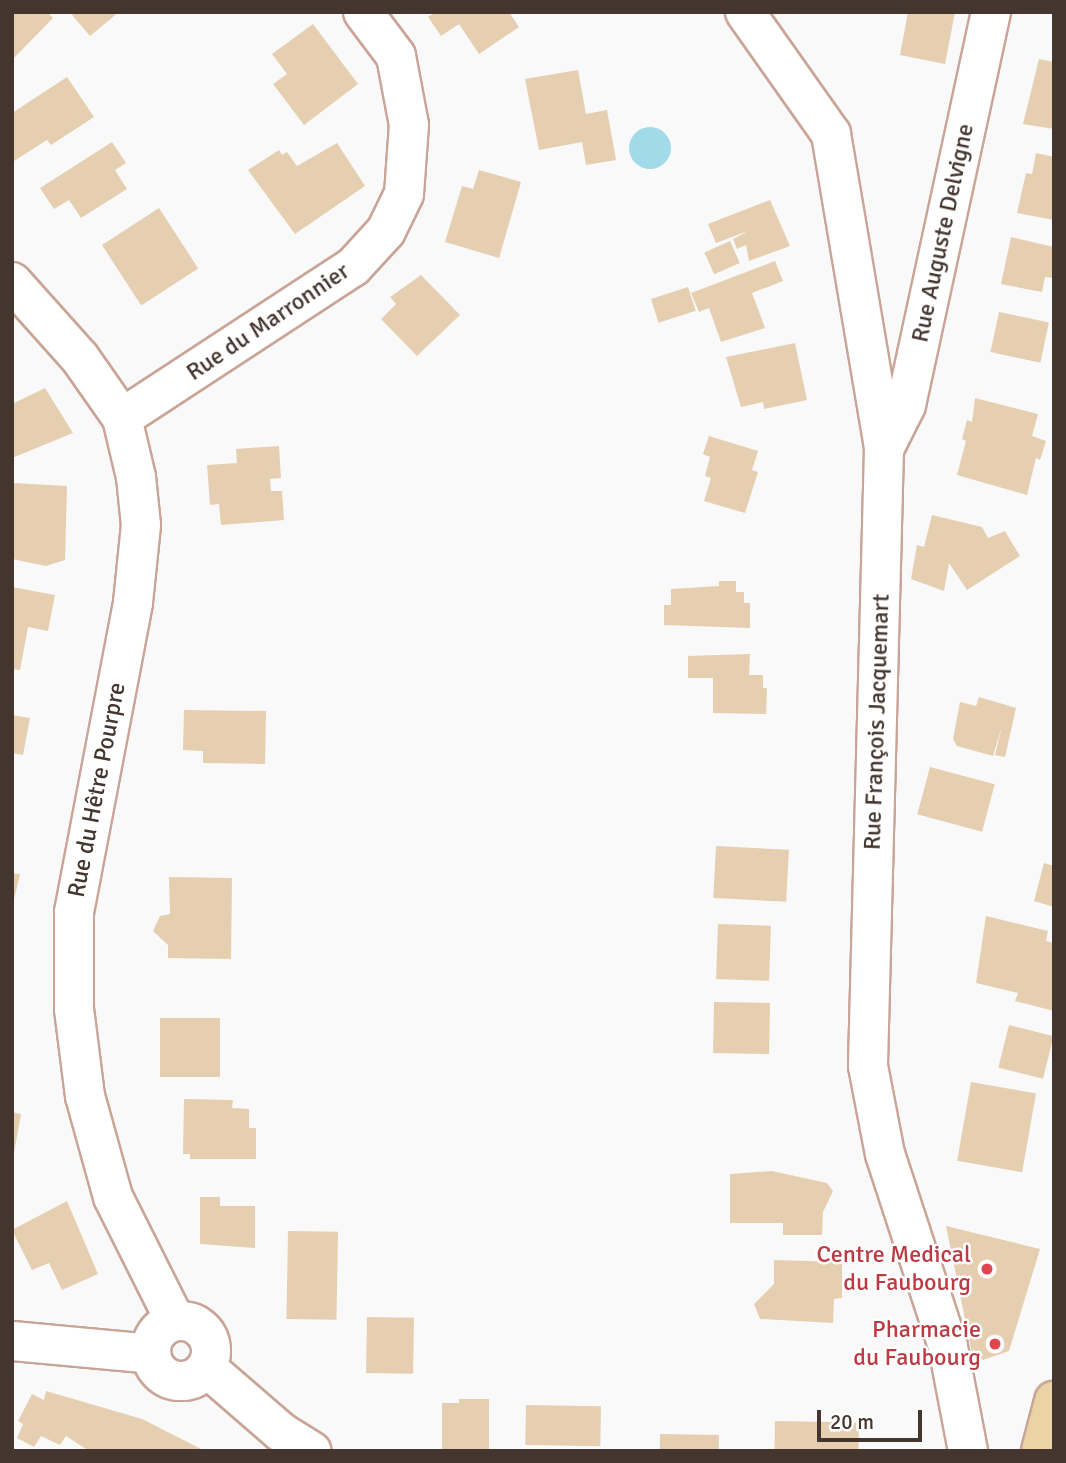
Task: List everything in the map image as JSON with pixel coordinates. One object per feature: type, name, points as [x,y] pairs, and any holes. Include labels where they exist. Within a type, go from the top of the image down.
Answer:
[{"type":"main road","points":[[1041,1451],[1054,1401]]},
{"type":"street","name":"Rue du Marronnier","points":[[122,418],[353,267],[386,231],[404,194],[409,125],[396,56],[363,12]]},
{"type":"street","name":"Rue François Jacquemart","points":[[745,12],[831,134],[884,449],[868,1066],[886,1154],[948,1347],[968,1451]]},
{"type":"street","name":"Rue Auguste Delvigne","points":[[884,449],[906,405],[991,12]]},
{"type":"street","name":"Rue du Hêtre Pourpre","points":[[12,282],[80,358],[122,418],[141,526],[133,603],[74,912],[74,1009],[85,1096],[113,1196],[175,1321]]},
{"type":"street","points":[[175,1321],[198,1325],[207,1334],[212,1345],[207,1368],[190,1380],[179,1381],[160,1373],[151,1354],[157,1333],[175,1321]]},
{"type":"street","points":[[12,1341],[151,1354]]},
{"type":"street","points":[[207,1368],[281,1432],[312,1451]]},
{"type":"water","points":[[650,127],[665,133],[671,148],[665,163],[650,169],[635,163],[629,148],[635,133]]},
{"type":"building","points":[[12,12],[47,12],[53,18],[12,60]]},
{"type":"building","points":[[75,12],[119,12],[90,36],[72,15]]},
{"type":"building","points":[[436,12],[509,12],[519,27],[479,54],[459,24],[441,36],[428,17]]},
{"type":"building","points":[[908,12],[955,12],[945,64],[900,55]]},
{"type":"building","points":[[313,24],[358,84],[304,125],[273,84],[287,74],[272,54]]},
{"type":"building","points":[[1039,59],[1054,62],[1054,129],[1023,124]]},
{"type":"building","points":[[578,70],[586,114],[607,110],[616,160],[586,165],[582,142],[539,150],[525,79]]},
{"type":"building","points":[[67,77],[94,117],[51,145],[47,140],[14,161],[12,113]]},
{"type":"building","points":[[112,142],[126,163],[115,170],[127,189],[81,218],[69,200],[54,209],[40,188]]},
{"type":"building","points":[[337,143],[365,186],[295,234],[248,170],[279,150],[282,155],[287,152],[297,166]]},
{"type":"building","points":[[1036,153],[1054,157],[1054,220],[1017,213],[1026,173],[1032,174]]},
{"type":"building","points":[[479,170],[521,182],[499,258],[445,242],[462,186],[473,189]]},
{"type":"building","points":[[770,200],[790,246],[749,261],[746,245],[737,249],[733,239],[748,231],[716,243],[708,224]]},
{"type":"building","points":[[159,208],[198,268],[141,305],[102,245]]},
{"type":"building","points":[[1011,237],[1054,247],[1054,278],[1045,277],[1042,292],[1001,284]]},
{"type":"building","points":[[730,241],[740,263],[714,274],[704,252]]},
{"type":"building","points":[[775,261],[783,281],[752,293],[765,328],[721,342],[709,308],[699,312],[691,293]]},
{"type":"building","points":[[421,275],[460,315],[417,356],[381,319],[396,304],[390,297]]},
{"type":"building","points":[[688,287],[696,311],[659,323],[651,299]]},
{"type":"building","points":[[999,312],[1049,323],[1040,363],[990,352]]},
{"type":"building","points":[[795,343],[807,400],[764,409],[763,402],[741,407],[726,357]]},
{"type":"building","points":[[45,388],[73,433],[12,458],[12,404]]},
{"type":"building","points":[[975,398],[1038,414],[1032,436],[1046,441],[1040,460],[1036,458],[1027,495],[957,475],[966,441],[962,439],[967,420],[972,422]]},
{"type":"building","points":[[709,436],[758,451],[752,470],[758,472],[745,513],[704,501],[711,478],[705,476],[710,457],[703,454]]},
{"type":"building","points":[[279,446],[281,478],[270,479],[271,491],[282,491],[284,520],[221,525],[219,504],[210,505],[207,465],[237,463],[236,449]]},
{"type":"building","points":[[12,483],[67,486],[65,560],[46,566],[12,559]]},
{"type":"building","points":[[932,515],[982,527],[988,538],[1005,531],[1020,556],[967,590],[949,563],[944,591],[911,579],[917,545],[924,547]]},
{"type":"building","points":[[719,581],[736,581],[736,592],[744,592],[744,603],[750,603],[750,628],[664,625],[664,605],[671,605],[671,589],[719,586]]},
{"type":"building","points":[[12,587],[55,595],[48,631],[28,627],[20,670],[12,669]]},
{"type":"building","points":[[750,654],[749,675],[763,675],[763,688],[767,688],[766,714],[713,713],[713,678],[688,678],[688,656]]},
{"type":"building","points":[[979,697],[1016,708],[1005,757],[995,755],[1002,726],[993,756],[957,746],[953,739],[960,702],[976,706]]},
{"type":"building","points":[[184,710],[266,711],[265,764],[203,763],[203,751],[183,750]]},
{"type":"building","points":[[12,715],[30,718],[23,755],[12,753]]},
{"type":"building","points":[[930,767],[995,784],[982,832],[917,814]]},
{"type":"building","points":[[716,846],[789,850],[786,902],[713,898]]},
{"type":"building","points":[[1044,863],[1054,866],[1054,907],[1034,901]]},
{"type":"building","points":[[12,873],[20,874],[13,904],[12,903]]},
{"type":"building","points":[[169,877],[232,878],[231,959],[168,958],[168,945],[153,931],[160,916],[170,914]]},
{"type":"building","points":[[986,916],[1048,931],[1046,941],[1054,943],[1054,1011],[1015,1001],[1018,993],[976,983]]},
{"type":"building","points":[[718,924],[771,926],[769,981],[716,979]]},
{"type":"building","points":[[714,1002],[770,1003],[769,1054],[713,1053]]},
{"type":"building","points":[[160,1018],[220,1018],[220,1077],[160,1077]]},
{"type":"building","points":[[1009,1025],[1054,1036],[1043,1079],[998,1068]]},
{"type":"building","points":[[971,1082],[1036,1093],[1022,1172],[957,1161]]},
{"type":"building","points":[[184,1099],[233,1100],[232,1108],[249,1109],[249,1128],[256,1128],[256,1159],[190,1159],[190,1154],[183,1154]]},
{"type":"building","points":[[12,1112],[21,1114],[14,1153],[12,1153]]},
{"type":"building","points":[[772,1171],[827,1183],[833,1191],[823,1212],[822,1235],[783,1235],[783,1223],[730,1223],[730,1174]]},
{"type":"building","points":[[200,1197],[220,1197],[220,1206],[255,1206],[255,1248],[200,1244]]},
{"type":"building","points":[[67,1201],[98,1274],[62,1290],[49,1263],[32,1270],[12,1230]]},
{"type":"building","points":[[946,1226],[1040,1249],[1009,1351],[974,1363]]},
{"type":"building","points":[[288,1231],[338,1232],[336,1320],[286,1319]]},
{"type":"building","points":[[774,1260],[842,1262],[842,1298],[834,1299],[833,1323],[760,1319],[754,1304],[774,1284]]},
{"type":"building","points":[[367,1317],[414,1318],[413,1374],[366,1373]]},
{"type":"building","points":[[46,1391],[142,1419],[205,1451],[89,1451],[66,1436],[60,1445],[41,1436],[34,1447],[17,1438],[23,1424],[18,1421],[32,1394],[44,1400]]},
{"type":"building","points":[[459,1399],[489,1399],[489,1451],[442,1451],[442,1403],[459,1403]]},
{"type":"building","points":[[526,1405],[601,1406],[600,1446],[525,1445]]},
{"type":"building","points":[[775,1421],[859,1422],[858,1451],[774,1451]]},
{"type":"building","points":[[660,1434],[719,1435],[719,1451],[660,1451]]},
{"type":"place","name":"Centre Medical du Faubourg","points":[[987,1269]]},
{"type":"place","name":"Pharmacie du Faubourg","points":[[995,1344]]}]
